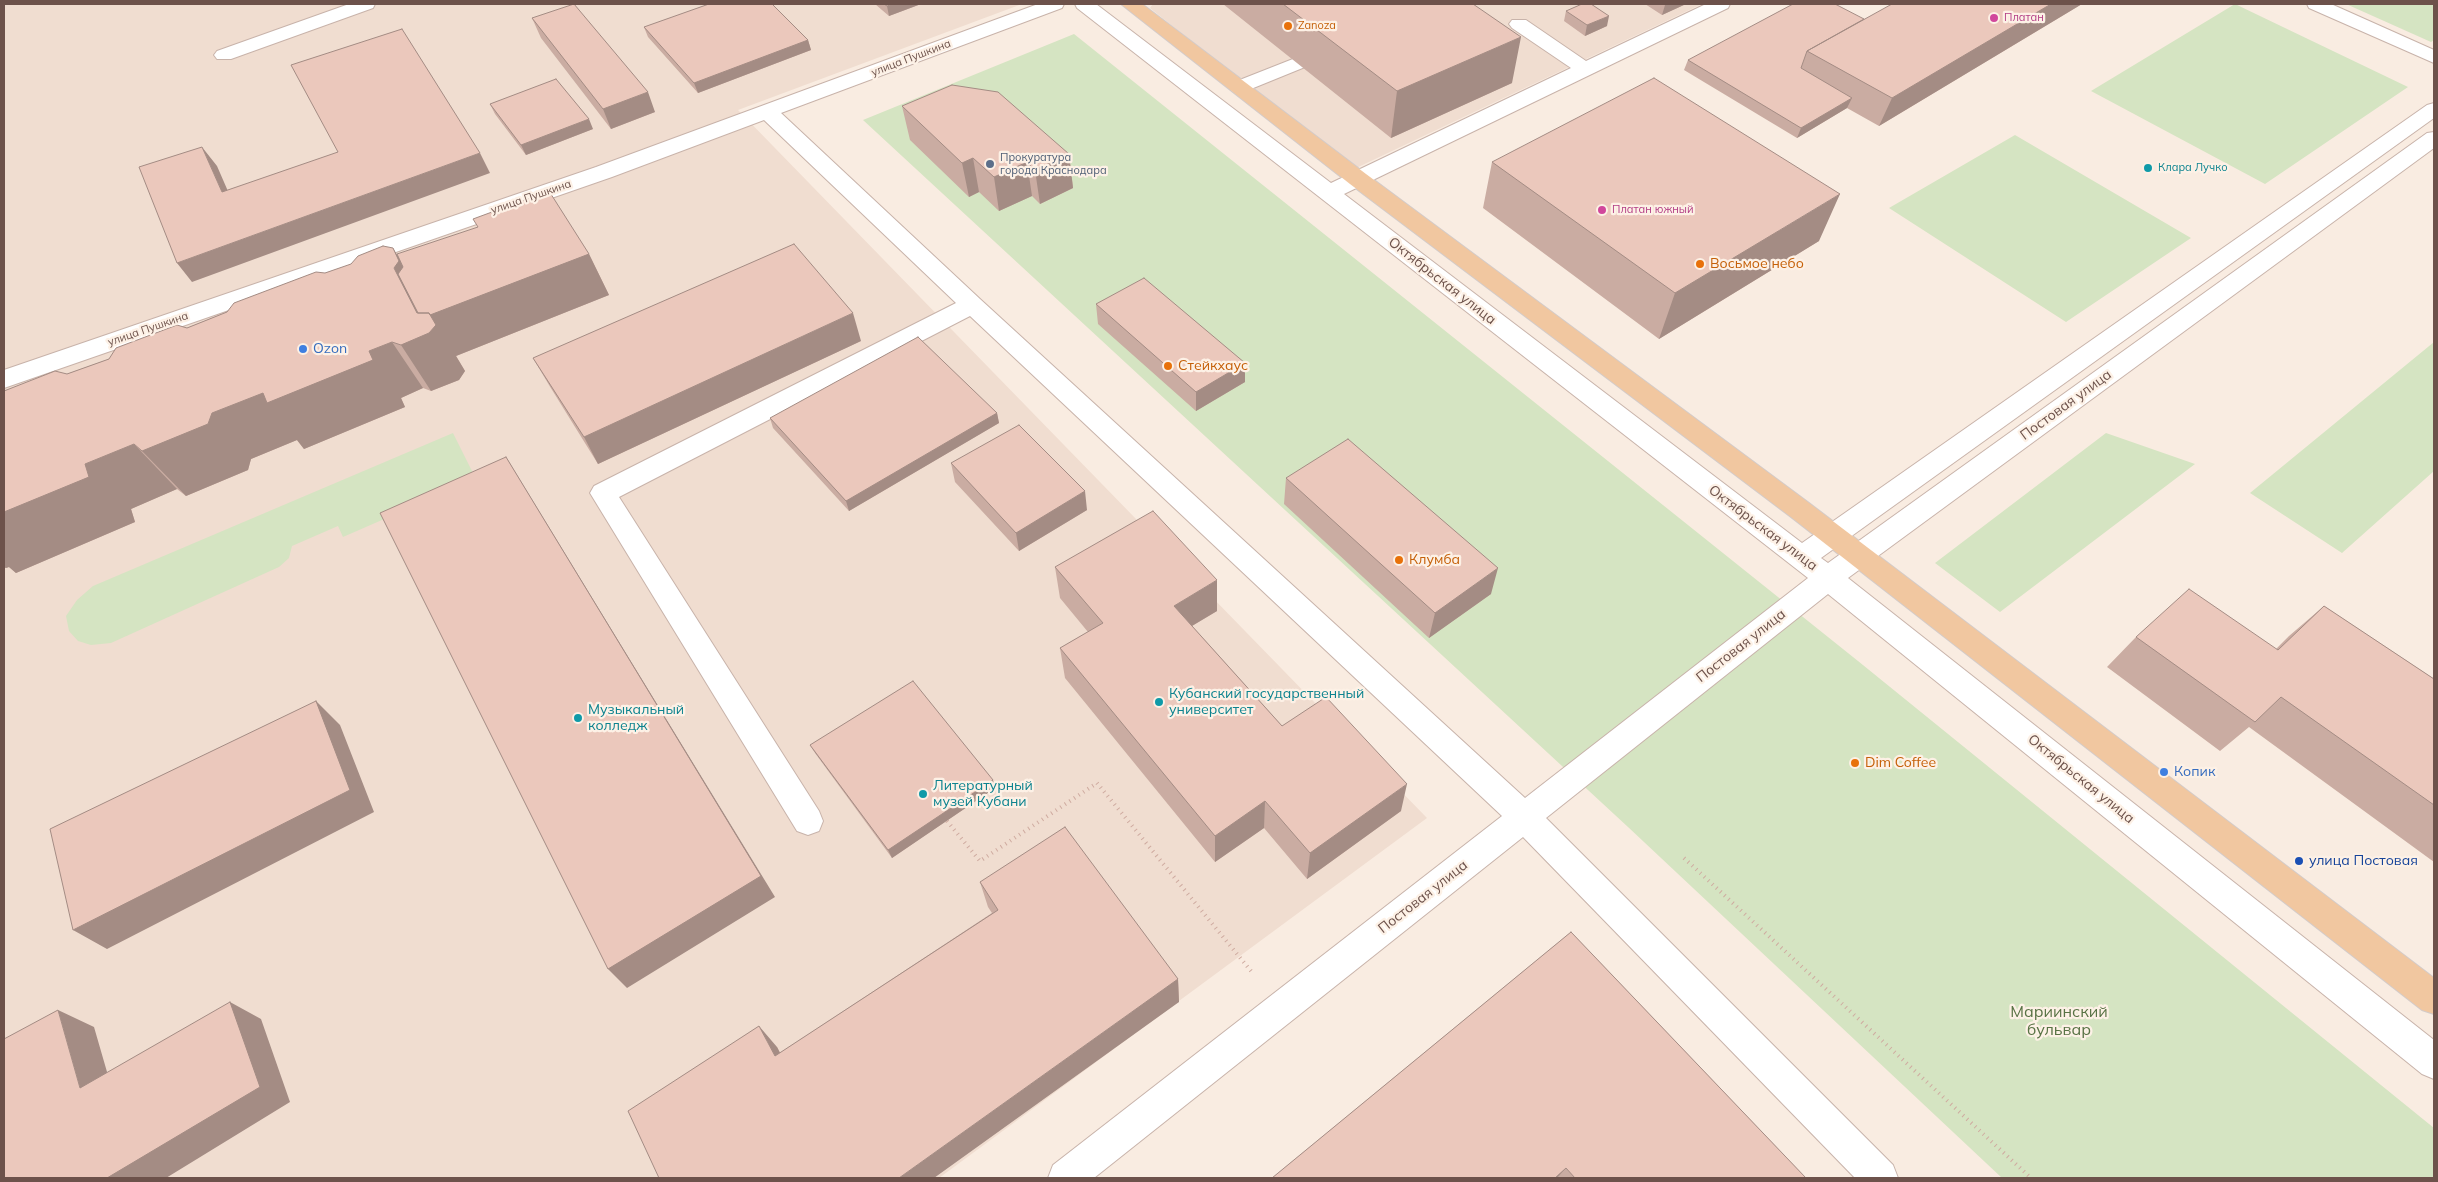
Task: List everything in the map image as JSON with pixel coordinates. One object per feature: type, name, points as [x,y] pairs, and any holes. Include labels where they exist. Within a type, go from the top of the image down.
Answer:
[{"type":"main road","points":[[1130,4],[1358,179],[1833,535],[2434,998]]},
{"type":"street","points":[[224,56],[366,4]]},
{"type":"street","name":"улица Пушкина","points":[[4,379],[604,172],[1055,4]]},
{"type":"street","name":"Октябрьская улица","points":[[1084,4],[1828,578],[2434,1062]]},
{"type":"street","points":[[1328,193],[1721,4]]},
{"type":"street","points":[[2316,4],[2434,57]]},
{"type":"street","points":[[1519,24],[1585,69]]},
{"type":"street","points":[[1239,87],[1298,63]]},
{"type":"street","name":"Постовая улица","points":[[1802,558],[2434,108]]},
{"type":"street","points":[[768,112],[972,305],[1524,817],[1880,1178]]},
{"type":"street","name":"Постовая улица","points":[[1066,1178],[1828,578],[2434,138]]},
{"type":"street","points":[[808,821],[603,493],[972,305]]},
{"type":"path","points":[[947,821],[980,862],[1097,783],[1282,1009]]},
{"type":"path","points":[[1684,858],[2031,1178]]},
{"type":"shaded area","points":[[4,4],[1022,4],[738,110],[1427,818],[939,1178],[4,1178]]},
{"type":"shaded area","points":[[1153,4],[1702,4],[1352,170],[1150,8]]},
{"type":"green space","points":[[2235,4],[2408,87],[2265,184],[2091,91]]},
{"type":"green space","points":[[2346,4],[2434,4],[2434,40],[2431,42]]},
{"type":"green space","name":"Мариинский бульвар","points":[[1074,34],[1858,661],[2434,1128],[2434,1178],[2002,1178],[1628,827],[863,120]]},
{"type":"green space","points":[[2015,135],[2191,238],[2066,322],[1889,208]]},
{"type":"green space","points":[[2434,342],[2434,471],[2342,553],[2250,493]]},
{"type":"green space","points":[[453,433],[476,479],[343,537],[338,526],[292,546],[289,558],[279,567],[111,643],[91,645],[78,641],[69,631],[66,616],[77,600],[93,586]]},
{"type":"green space","points":[[2106,433],[2195,464],[2000,612],[1935,563]]},
{"type":"building","points":[[574,4],[648,92],[603,109],[532,18]]},
{"type":"building","points":[[709,4],[772,4],[808,40],[694,83],[644,27]]},
{"type":"building","points":[[1283,4],[1473,4],[1521,37],[1397,91]]},
{"type":"building","points":[[1582,4],[1591,4],[1609,16],[1587,25],[1566,11]]},
{"type":"building","points":[[1793,4],[1835,4],[1864,19],[1807,51],[1801,68],[1852,98],[1801,128],[1688,60]]},
{"type":"building","points":[[1892,4],[2051,4],[1892,98],[1807,51]]},
{"type":"building","points":[[402,29],[480,153],[177,263],[139,167],[202,147],[222,192],[338,152],[291,65]]},
{"type":"building","points":[[1654,78],[1840,194],[1675,293],[1492,162]]},
{"type":"building","points":[[556,79],[589,119],[521,145],[490,104]]},
{"type":"building","points":[[952,85],[998,92],[1069,154],[1035,170],[1027,162],[994,177],[973,158],[962,163],[902,106]]},
{"type":"building","points":[[549,191],[589,254],[430,315],[429,313],[418,313],[398,274],[403,267],[397,254],[478,227],[473,219]]},
{"type":"building","points":[[794,244],[853,313],[584,437],[533,358]]},
{"type":"building","points":[[383,246],[393,248],[399,261],[394,268],[417,313],[429,313],[436,325],[429,333],[401,345],[392,342],[369,351],[373,360],[267,403],[263,393],[212,413],[208,424],[142,451],[134,444],[85,464],[89,477],[4,512],[4,391],[55,371],[67,374],[109,359],[116,348],[177,325],[187,328],[227,312],[234,303],[316,272],[325,273],[351,264],[358,256]]},
{"type":"building","points":[[1144,278],[1245,363],[1196,392],[1096,304]]},
{"type":"building","points":[[918,337],[997,413],[846,501],[770,418]]},
{"type":"building","points":[[1019,425],[1085,491],[1016,533],[951,463]]},
{"type":"building","points":[[1348,439],[1498,568],[1435,613],[1286,478]]},
{"type":"building","name":"Музыкальный колледж","points":[[506,457],[761,876],[608,969],[380,513]]},
{"type":"building","name":"Кубанский государственный университет","points":[[1153,511],[1217,580],[1174,606],[1282,726],[1326,697],[1407,784],[1310,853],[1265,801],[1215,836],[1060,648],[1103,623],[1055,567]]},
{"type":"building","points":[[2189,589],[2278,650],[2324,606],[2434,679],[2434,805],[2281,697],[2255,722],[2136,637]]},
{"type":"building","points":[[913,681],[993,780],[888,850],[810,745]]},
{"type":"building","points":[[316,701],[350,790],[73,930],[50,829]]},
{"type":"building","points":[[1065,827],[1178,979],[899,1178],[659,1178],[628,1111],[759,1026],[775,1056],[998,910],[980,882]]},
{"type":"building","points":[[1571,932],[1806,1178],[1575,1178],[1566,1168],[1555,1178],[1272,1178]]},
{"type":"building","points":[[230,1002],[260,1087],[107,1178],[4,1178],[4,1039],[58,1010],[80,1088]]},
{"type":"place","name":"Платан","points":[[1994,18]]},
{"type":"place","name":"Zanoza","points":[[1288,26]]},
{"type":"place","name":"Прокуратура города Краснодара","points":[[990,164]]},
{"type":"place","name":"Клара Лучко","points":[[2148,168]]},
{"type":"place","name":"Платан южный","points":[[1602,210]]},
{"type":"place","name":"Восьмое небо","points":[[1700,264]]},
{"type":"place","name":"Ozon","points":[[303,349]]},
{"type":"place","name":"Стейкхаус","points":[[1168,366]]},
{"type":"place","name":"Клумба","points":[[1399,560]]},
{"type":"place","name":"Кубанский государственный университет","points":[[1159,702]]},
{"type":"place","name":"Музыкальный колледж","points":[[578,718]]},
{"type":"place","name":"Dim Coffee","points":[[1855,763]]},
{"type":"place","name":"Копик","points":[[2164,772]]},
{"type":"place","name":"Литературный музей Кубани","points":[[923,794]]},
{"type":"place","name":"улица Постовая","points":[[2299,861]]}]
